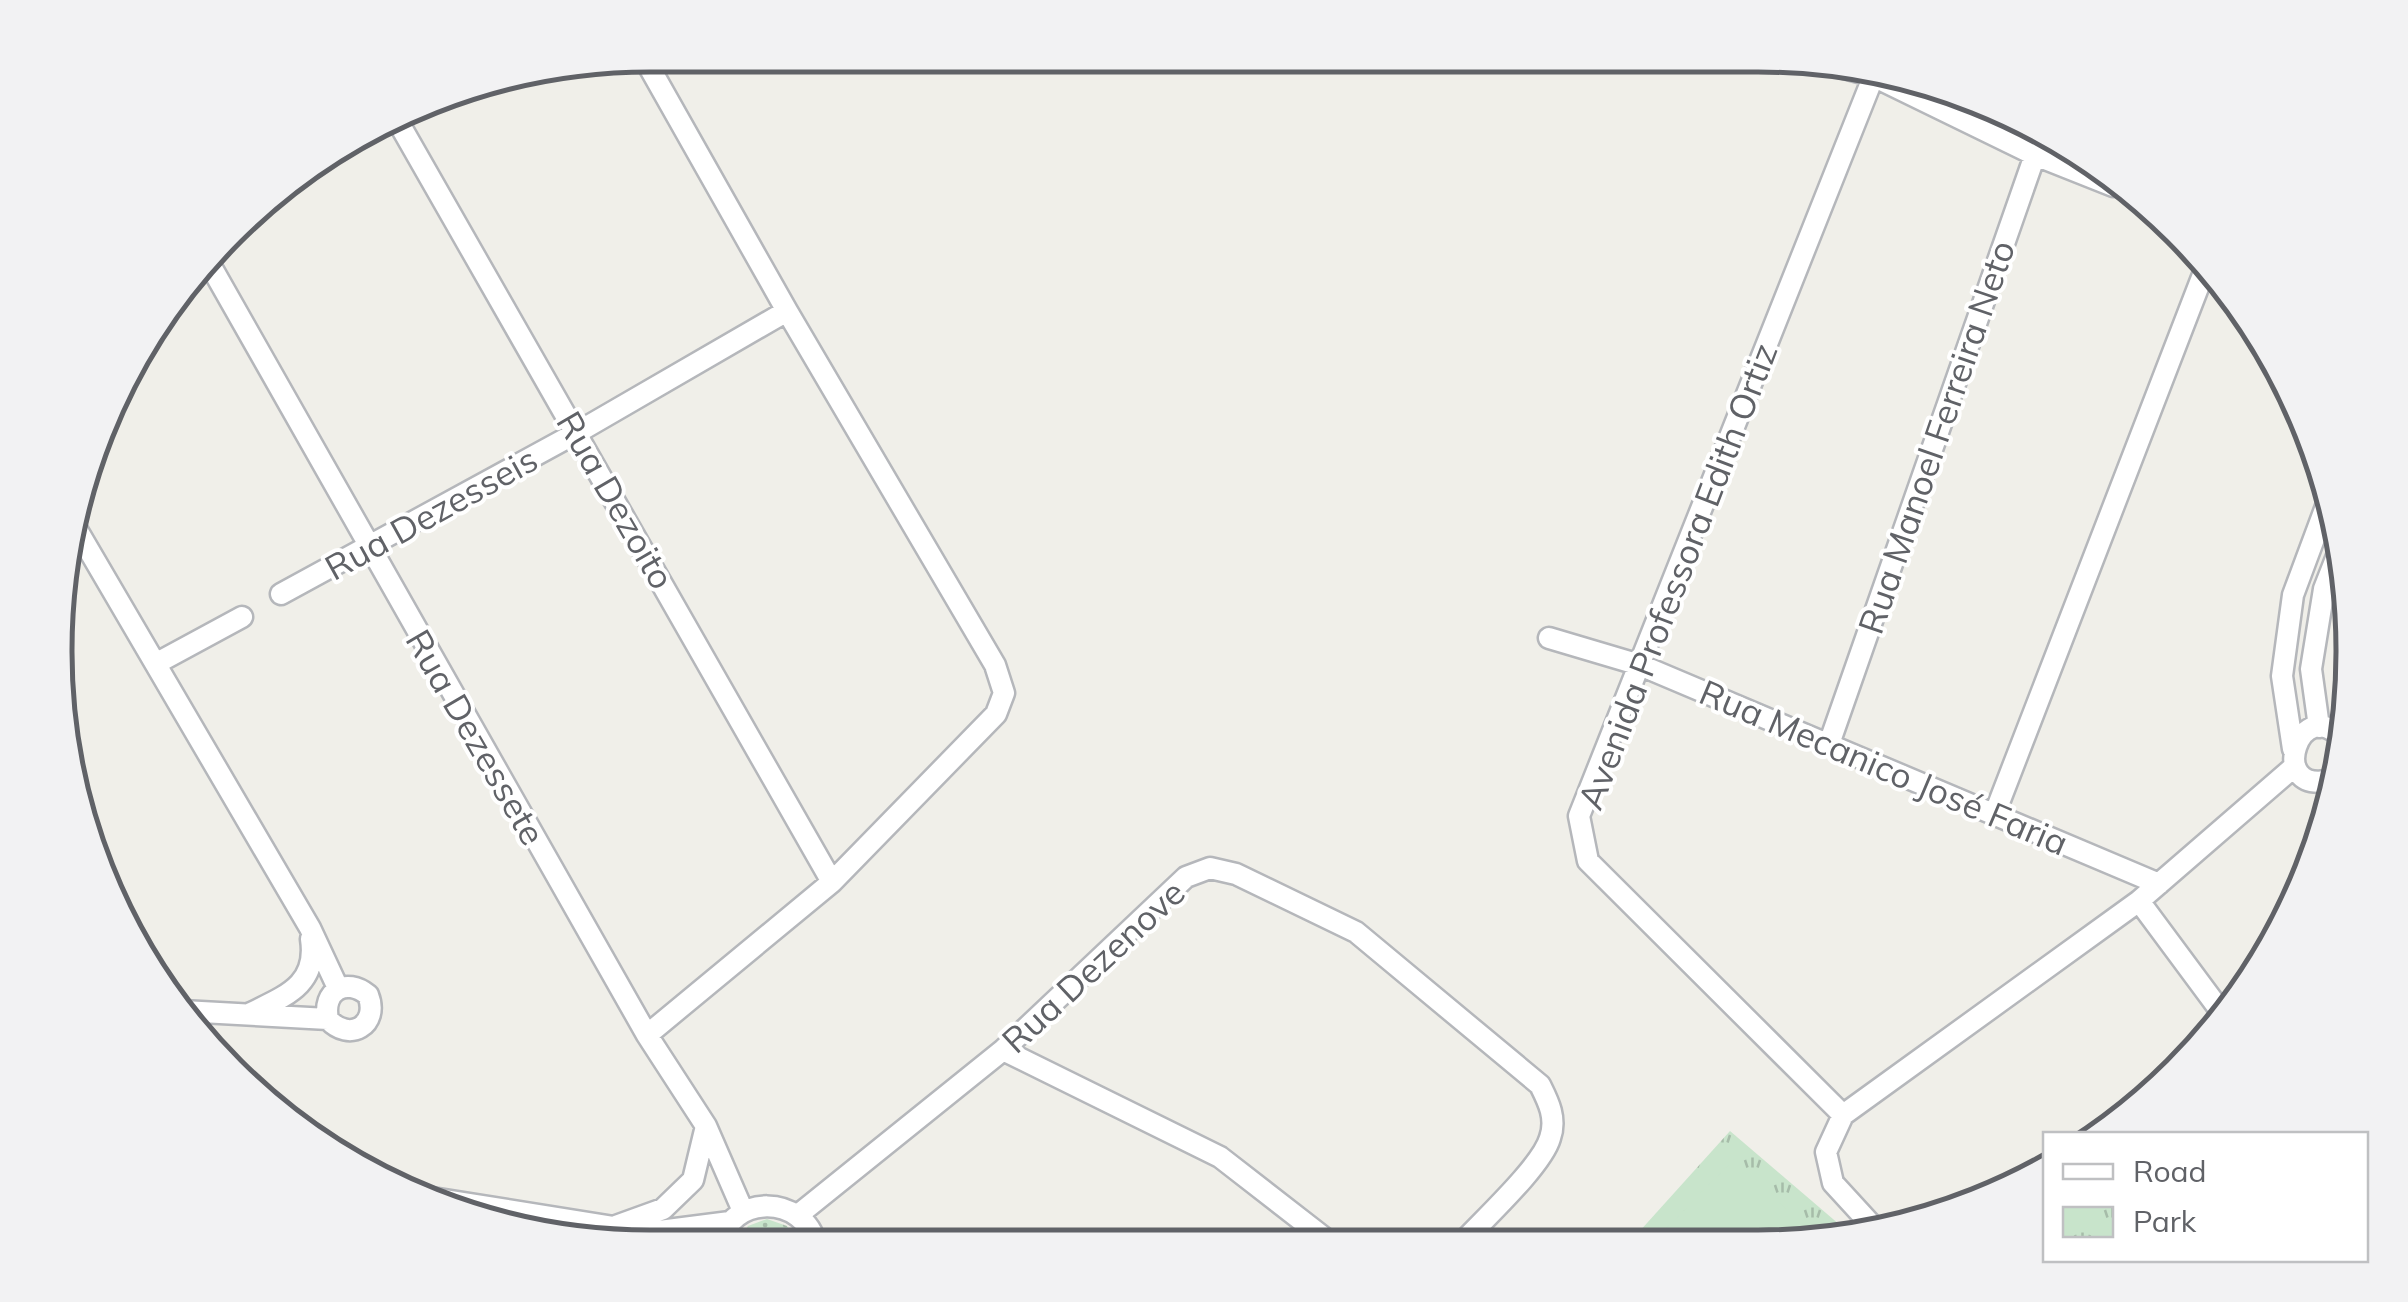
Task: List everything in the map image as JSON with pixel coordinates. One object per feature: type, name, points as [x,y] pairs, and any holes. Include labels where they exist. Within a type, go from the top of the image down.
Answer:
[{"type":"street","points":[[647,1035],[832,882],[996,714],[1004,693],[995,665],[652,72]]},
{"type":"street","name":"Avenida Professora Edith Ortiz","points":[[1843,1115],[1588,861],[1579,816],[1870,84]]},
{"type":"street","points":[[1918,95],[2035,155],[2085,175]]},
{"type":"street","name":"Rua Dezoito","points":[[402,129],[832,882]]},
{"type":"street","name":"Rua Manoel Ferreira Neto","points":[[1829,744],[2039,146]]},
{"type":"street","name":"Rua Dezessete","points":[[214,272],[647,1035],[706,1126],[736,1217]]},
{"type":"street","points":[[1995,813],[2201,281]]},
{"type":"street","name":"Rua Dezesseis","points":[[282,594],[578,432],[787,311]]},
{"type":"street","points":[[2320,521],[2293,595],[2282,676],[2294,757],[2300,773],[2320,784]]},
{"type":"street","points":[[84,541],[310,928],[338,988]]},
{"type":"street","points":[[2318,727],[2311,669],[2330,572]]},
{"type":"street","points":[[157,663],[242,617]]},
{"type":"street","name":"Rua Mecanico José Faria","points":[[1549,638],[1640,665],[2159,884]]},
{"type":"street","points":[[1866,1219],[1833,1183],[1826,1152],[1843,1115],[2139,901],[2294,757],[2302,734],[2318,727],[2330,730]]},
{"type":"street","name":"Rua Dezenove","points":[[798,1215],[1004,1050],[1186,877],[1210,868],[1236,874],[1356,932],[1540,1084],[1552,1109],[1550,1138],[1534,1163],[1474,1230]]},
{"type":"street","points":[[2139,901],[2215,1004]]},
{"type":"street","points":[[249,1014],[292,992],[307,976],[314,954],[310,928]]},
{"type":"street","points":[[349,985],[368,995],[372,1005],[366,1025],[345,1032],[328,1019],[326,1007],[338,988],[349,985]]},
{"type":"street","points":[[199,1012],[328,1019]]},
{"type":"street","points":[[1004,1050],[1220,1157],[1314,1230]]},
{"type":"street","points":[[614,1227],[663,1209],[693,1180],[706,1126]]},
{"type":"street","points":[[661,1230],[736,1217],[762,1205],[780,1206],[798,1215],[810,1230]]},
{"type":"street","points":[[498,1209],[621,1228]]},
{"type":"street","points":[[729,1230],[736,1217]]},
{"type":"green space","points":[[1730,1131],[1839,1224],[1757,1230],[1641,1230]]},
{"type":"green space","points":[[1735,1158],[1800,1222],[1794,1228],[1665,1230]]},
{"type":"green space","points":[[767,1219],[790,1230],[745,1230]]}]
